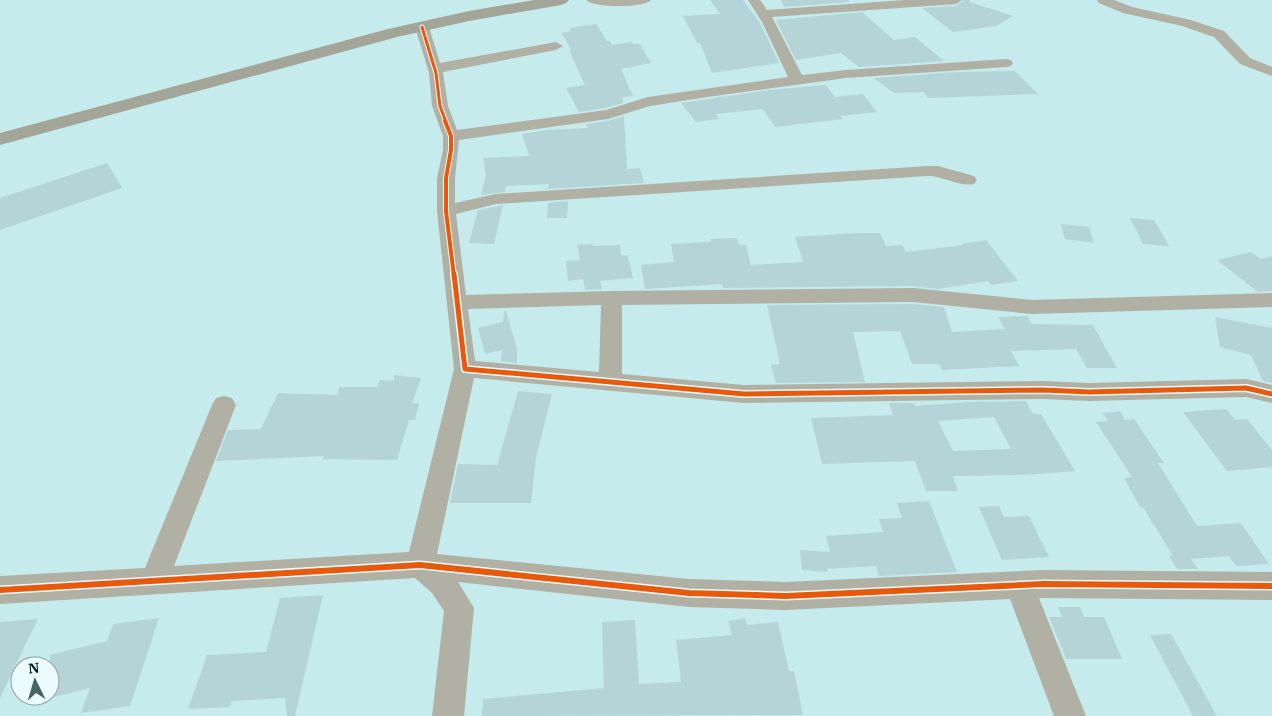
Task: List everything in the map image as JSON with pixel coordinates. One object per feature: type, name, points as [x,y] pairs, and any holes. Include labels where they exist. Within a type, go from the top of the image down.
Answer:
[{"type":"main road","points":[[0,139],[422,27],[518,6],[561,0]]},
{"type":"street","points":[[592,0],[621,2],[645,0]]},
{"type":"street","points":[[754,0],[764,14],[797,81]]},
{"type":"street","points":[[764,14],[956,0]]},
{"type":"street","points":[[1103,0],[1128,10],[1186,23],[1219,34],[1245,61],[1272,72]]},
{"type":"street","points":[[420,565],[465,369],[446,211],[446,178],[451,150],[451,136],[440,106],[434,69],[422,27]]},
{"type":"street","points":[[434,69],[556,46]]},
{"type":"street","points":[[451,136],[608,114],[648,102],[675,97],[846,74],[1006,63]]},
{"type":"street","points":[[446,211],[471,204],[505,199],[928,171],[951,174],[968,180]]},
{"type":"street","points":[[458,302],[612,298],[913,295],[940,296],[1003,306],[1032,307],[1272,300]]},
{"type":"street","points":[[610,382],[612,298]]},
{"type":"street","points":[[465,369],[744,394],[1043,390],[1088,392],[1246,388],[1272,394]]},
{"type":"street","points":[[154,581],[224,405]]},
{"type":"street","points":[[420,565],[442,583],[459,608],[448,716]]},
{"type":"street","points":[[0,590],[420,565],[689,594],[786,596],[1019,585],[1272,586]]},
{"type":"street","points":[[1019,585],[1070,716]]},
{"type":"building","points":[[710,0],[743,0],[760,23],[779,63],[712,73],[700,43],[697,43],[683,16],[720,14]]},
{"type":"building","points":[[781,0],[848,0],[850,2],[784,7]]},
{"type":"building","points":[[964,0],[970,0],[970,2],[1013,16],[996,26],[953,32],[922,8],[956,6]]},
{"type":"building","points":[[862,12],[894,40],[915,37],[944,61],[859,67],[841,53],[796,60],[776,20]]},
{"type":"building","points":[[596,24],[607,41],[610,41],[612,45],[632,42],[633,44],[640,44],[651,63],[621,69],[633,96],[623,97],[623,103],[579,112],[566,88],[585,85],[562,33],[571,31],[570,28]]},
{"type":"building","points":[[1015,71],[1038,94],[928,98],[924,92],[894,93],[874,78],[957,72]]},
{"type":"building","points":[[826,85],[835,97],[863,94],[877,112],[840,116],[843,119],[775,127],[763,109],[716,114],[719,119],[696,122],[681,103],[769,90]]},
{"type":"building","points":[[624,116],[627,169],[640,168],[644,183],[548,189],[549,184],[506,186],[505,192],[481,195],[486,174],[483,158],[529,156],[522,134],[546,130],[588,128],[586,124],[608,121]]},
{"type":"building","points":[[107,163],[122,188],[0,230],[0,198]]},
{"type":"building","points":[[568,201],[567,218],[547,218],[548,203]]},
{"type":"building","points":[[503,205],[494,244],[469,243],[478,210]]},
{"type":"building","points":[[1130,218],[1154,220],[1169,246],[1143,244]]},
{"type":"building","points":[[1061,224],[1089,227],[1094,243],[1065,239]]},
{"type":"building","points":[[880,233],[886,246],[902,245],[906,252],[963,245],[986,240],[1018,281],[991,285],[988,281],[938,289],[913,286],[723,288],[722,284],[645,289],[641,265],[674,262],[671,244],[711,242],[710,239],[737,238],[739,245],[746,245],[751,265],[803,262],[795,237]]},
{"type":"building","points":[[592,244],[593,246],[620,245],[621,256],[627,255],[633,278],[600,281],[602,289],[585,290],[583,279],[568,281],[566,261],[580,260],[577,245]]},
{"type":"building","points":[[1251,252],[1261,259],[1272,256],[1272,291],[1258,292],[1217,260]]},
{"type":"building","points":[[913,304],[944,307],[952,332],[1005,329],[998,317],[1027,316],[1032,324],[1093,325],[1117,368],[1087,368],[1076,349],[1011,351],[1019,366],[942,370],[939,364],[912,364],[900,331],[853,332],[865,382],[776,383],[771,365],[780,364],[767,305]]},
{"type":"building","points":[[504,311],[506,311],[517,349],[517,363],[501,361],[502,350],[485,354],[478,328],[503,322]]},
{"type":"building","points":[[1215,317],[1272,328],[1272,383],[1263,381],[1251,355],[1220,347]]},
{"type":"building","points":[[394,375],[421,378],[412,403],[419,403],[415,420],[409,420],[397,460],[322,459],[324,456],[216,461],[228,430],[261,429],[278,393],[337,395],[339,387],[377,387],[380,380],[394,381]]},
{"type":"building","points":[[518,391],[552,394],[536,458],[531,503],[450,503],[458,464],[497,465]]},
{"type":"building","points":[[1026,401],[1033,414],[1041,414],[1075,471],[1024,475],[953,476],[958,491],[926,491],[915,461],[822,464],[811,418],[893,415],[889,403],[914,403],[915,406],[968,402]],"holes":[[[994,417],[1011,449],[953,451],[938,421]]]},
{"type":"building","points":[[1226,409],[1235,420],[1247,419],[1272,450],[1272,467],[1227,471],[1183,412]]},
{"type":"building","points":[[1120,411],[1125,420],[1134,419],[1164,463],[1158,463],[1197,526],[1241,523],[1269,564],[1236,566],[1229,556],[1191,559],[1198,569],[1177,569],[1169,556],[1173,556],[1143,507],[1140,507],[1124,478],[1132,477],[1096,422],[1108,421],[1103,413]]},
{"type":"building","points":[[929,501],[957,572],[879,576],[876,566],[827,569],[828,572],[802,570],[800,550],[830,552],[826,536],[883,532],[879,519],[902,518],[897,503]]},
{"type":"building","points":[[999,506],[1004,517],[1029,516],[1049,557],[1002,560],[979,507]]},
{"type":"building","points":[[323,595],[295,716],[287,716],[285,698],[232,701],[230,707],[188,709],[207,655],[266,652],[280,598]]},
{"type":"building","points":[[1058,607],[1080,607],[1084,617],[1104,617],[1122,659],[1066,659],[1049,617],[1062,617]]},
{"type":"building","points":[[159,618],[130,706],[81,713],[90,688],[60,696],[60,656],[50,655],[107,641],[113,624]]},
{"type":"building","points":[[745,618],[747,625],[778,622],[789,671],[794,671],[803,715],[482,716],[483,699],[604,688],[602,622],[635,620],[639,684],[681,682],[676,640],[732,635],[728,621]]},
{"type":"building","points":[[38,619],[20,656],[10,656],[10,677],[0,698],[0,622]]},
{"type":"building","points":[[1171,634],[1217,716],[1193,716],[1150,635]]},
{"type":"cycle path","points":[[422,27],[436,73],[440,106],[451,136],[451,150],[446,178],[446,211],[465,369],[744,394],[1043,390],[1089,392],[1246,388],[1272,394]]},
{"type":"cycle path","points":[[0,590],[420,565],[689,593],[786,596],[1043,584],[1272,586]]}]
